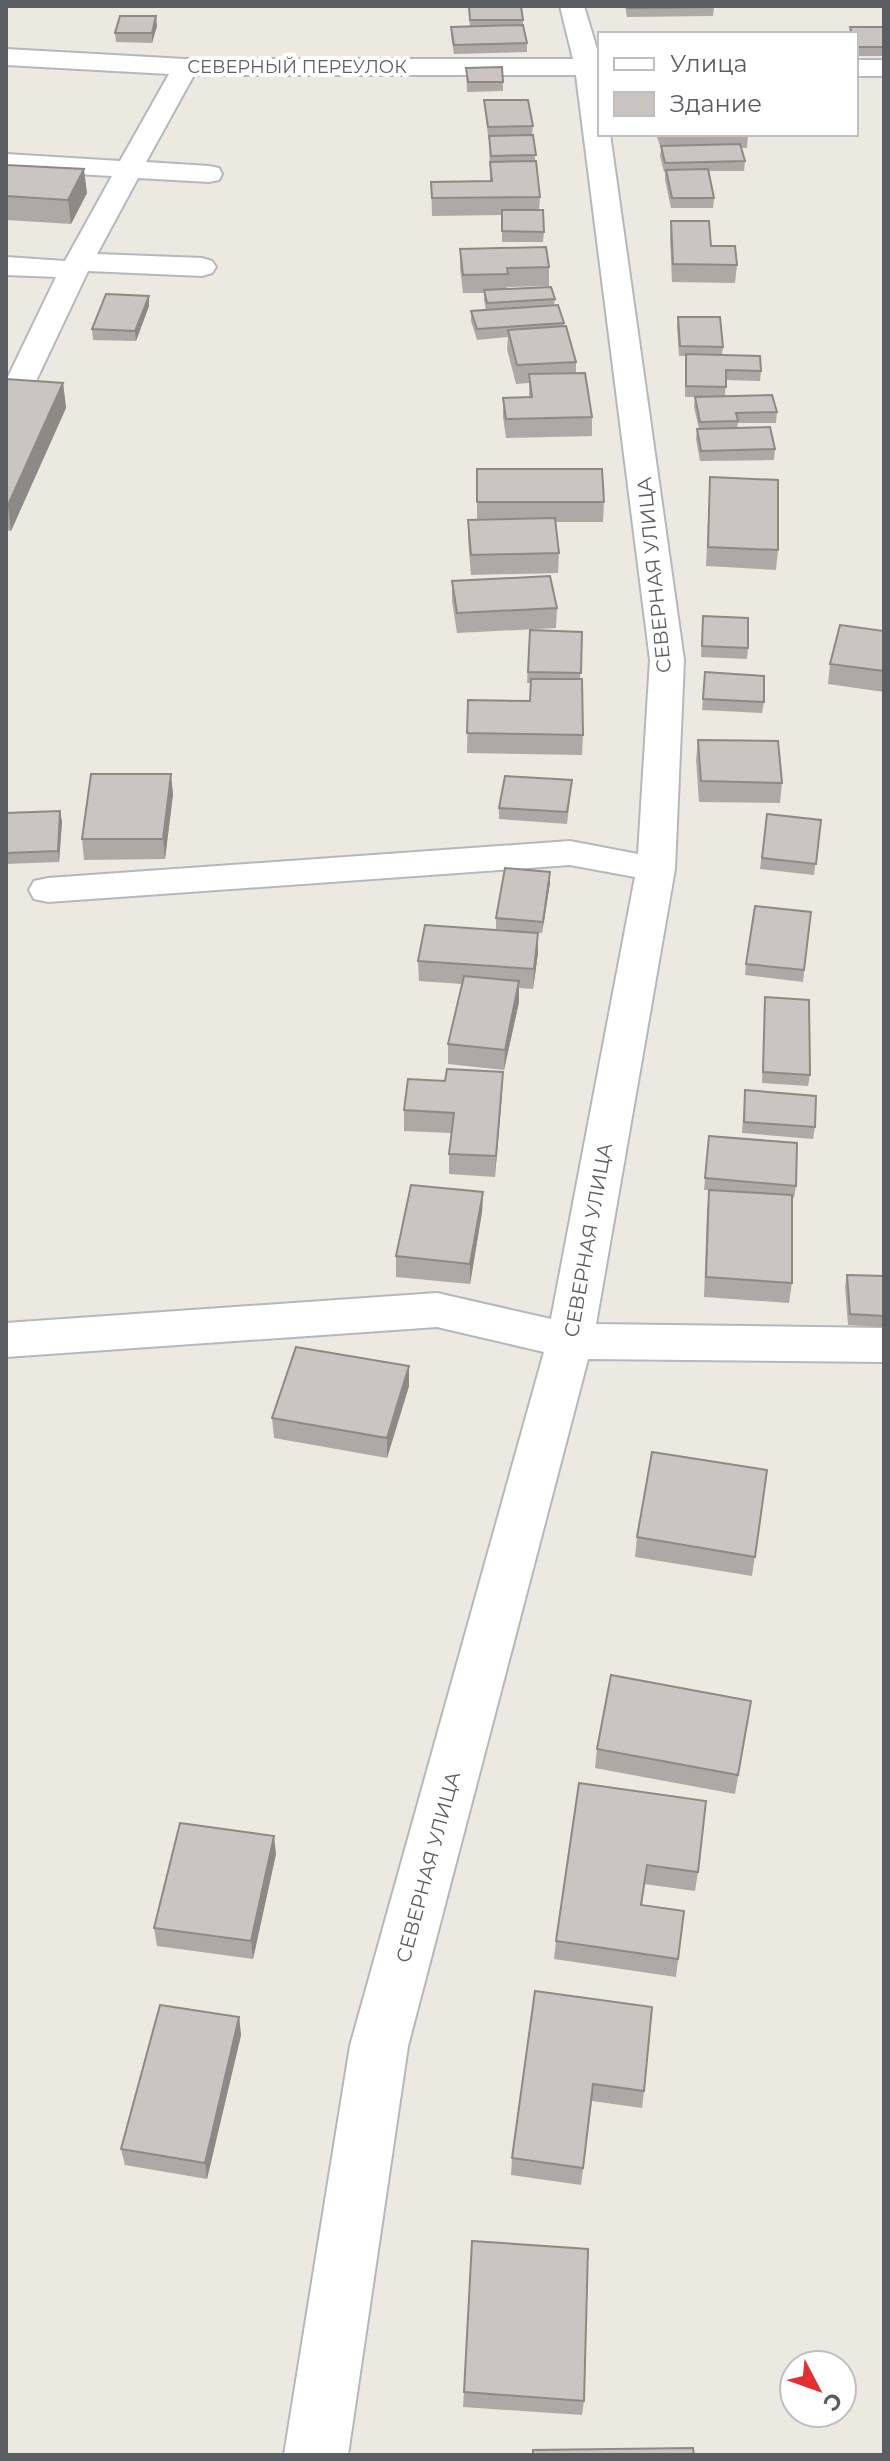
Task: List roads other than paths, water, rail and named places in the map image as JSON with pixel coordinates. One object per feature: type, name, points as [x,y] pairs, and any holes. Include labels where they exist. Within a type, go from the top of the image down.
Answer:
[{"type":"street","name":"СЕВЕРНАЯ УЛИЦА","points":[[572,6],[594,67],[598,99]]},
{"type":"street","name":"СЕВЕРНЫЙ ПЕРЕУЛОК","points":[[6,57],[185,67],[594,67]]},
{"type":"street","points":[[21,381],[77,266],[185,67]]},
{"type":"street","points":[[858,68],[884,68]]},
{"type":"street","name":"СЕВЕРНАЯ УЛИЦА","points":[[316,2455],[379,2046],[570,1341],[656,869],[667,660],[602,136]]},
{"type":"street","points":[[6,162],[209,174]]},
{"type":"street","points":[[6,266],[202,267]]},
{"type":"street","points":[[48,890],[570,853],[656,869]]},
{"type":"street","points":[[6,1340],[437,1310],[570,1341],[884,1345]]}]
